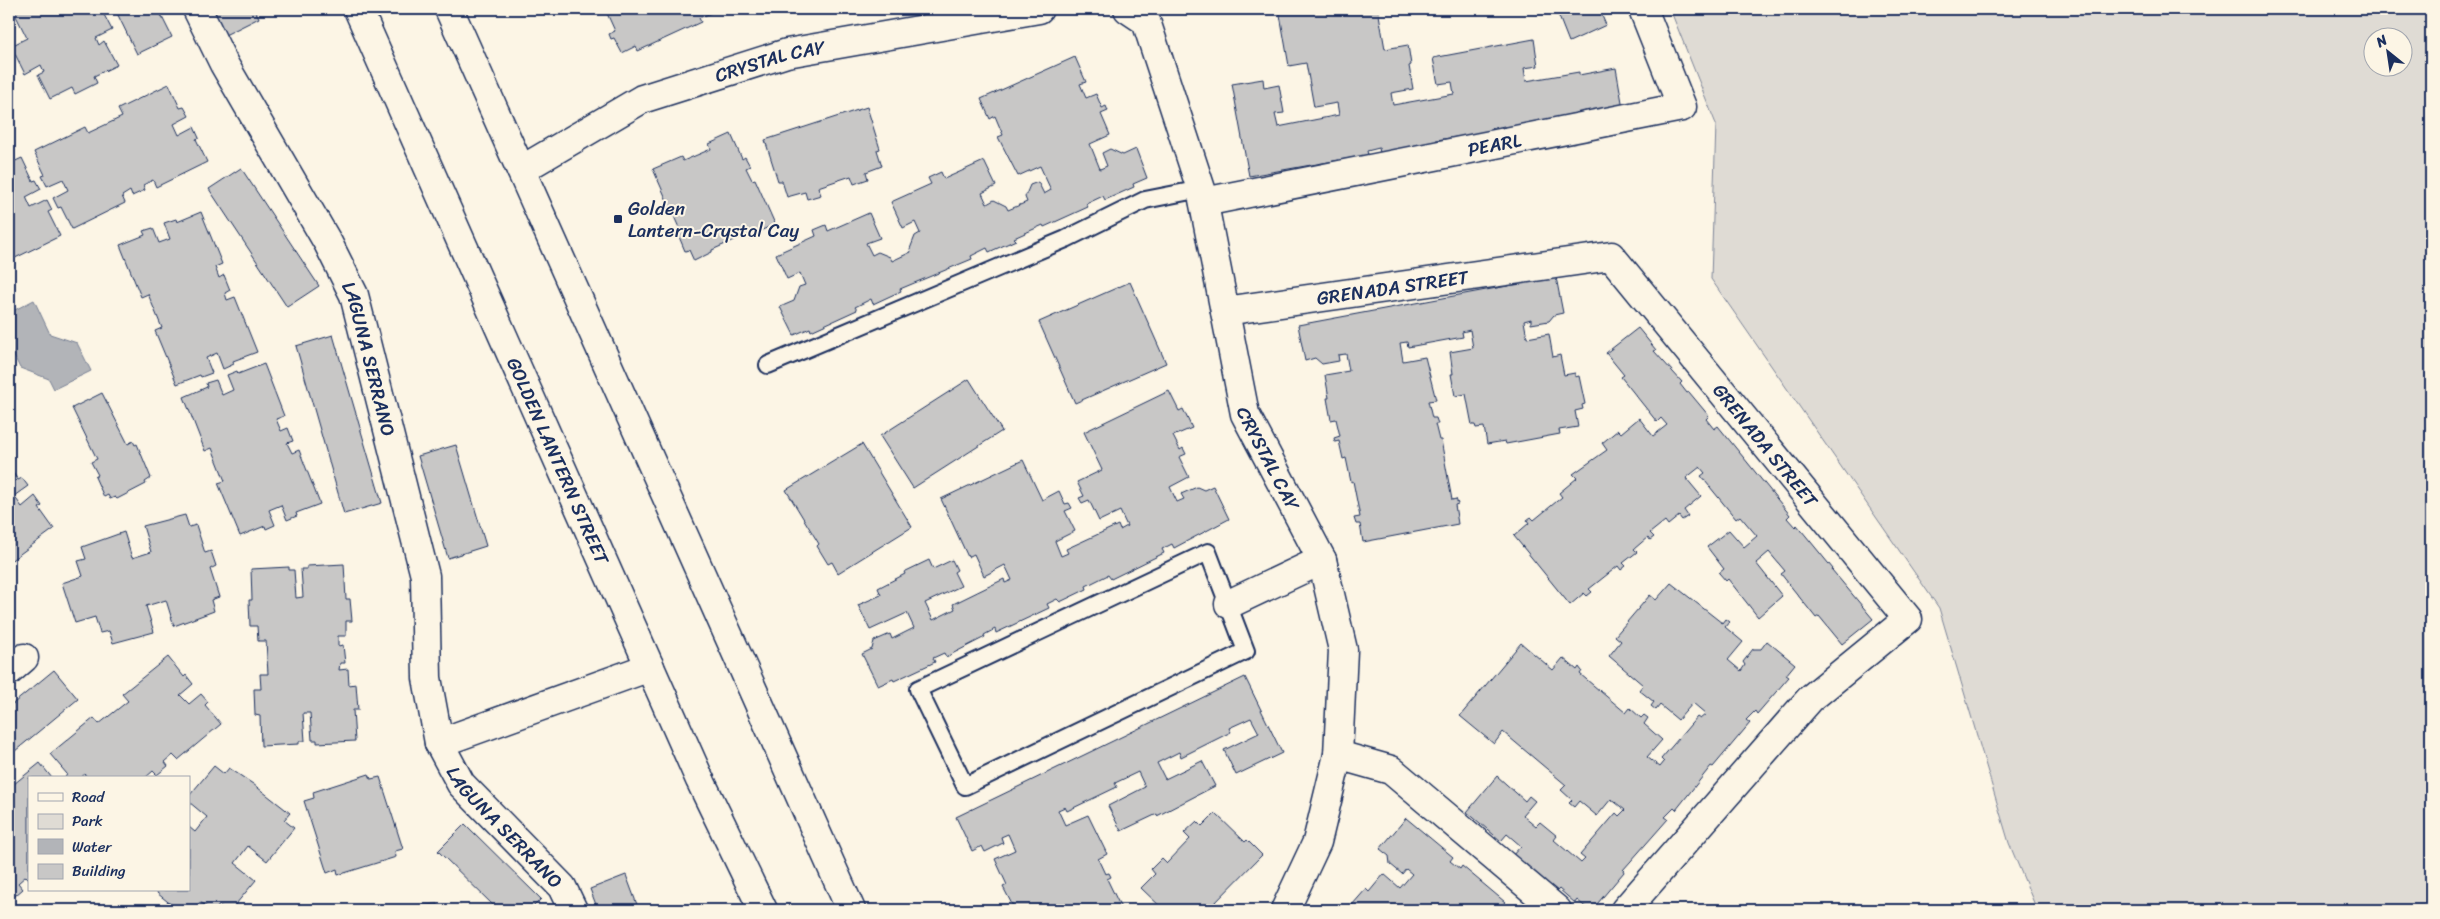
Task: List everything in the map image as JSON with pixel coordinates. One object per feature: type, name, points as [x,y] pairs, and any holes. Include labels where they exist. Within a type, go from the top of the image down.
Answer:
[{"type":"street","name":"LAGUNA SERRANO","points":[[197,9],[224,64],[328,243],[354,295],[425,576],[427,678],[439,743],[461,784],[562,888],[573,910]]},
{"type":"street","name":"GOLDEN LANTERN STREET","points":[[358,9],[700,780],[763,910]]},
{"type":"street","points":[[449,9],[851,910]]},
{"type":"street","name":"CRYSTAL CAY","points":[[521,170],[642,99],[787,53],[1039,9]]},
{"type":"street","name":"CRYSTAL CAY","points":[[1128,9],[1146,21],[1202,195],[1245,414],[1322,560],[1343,650],[1338,755],[1317,842],[1285,910]]},
{"type":"street","name":"PEARL","points":[[1202,195],[1682,107],[1643,9]]},
{"type":"street","name":"GRENADA STREET","points":[[1226,311],[1610,256],[1908,619],[1810,698],[1624,910]]},
{"type":"street","points":[[1229,604],[1322,560]]},
{"type":"street","name":"LAGUNA SERRANO","points":[[439,743],[650,667]]},
{"type":"street","points":[[1338,755],[1391,770],[1557,910]]},
{"type":"lane","points":[[768,365],[1066,239],[1145,200],[1202,195]]},
{"type":"lane","points":[[1208,552],[1229,604],[1246,652],[965,786],[918,689],[1208,552]]},
{"type":"green space","points":[[1670,9],[2431,9],[2431,910],[2037,910],[2009,843],[1939,608],[1711,279],[1716,124]]},
{"type":"water","points":[[34,300],[50,334],[77,343],[91,371],[54,389],[49,379],[20,368],[9,346],[9,313]]},
{"type":"building","points":[[9,9],[81,9],[82,12],[88,9],[101,9],[112,30],[96,38],[99,45],[104,41],[117,65],[94,76],[97,83],[75,94],[72,88],[50,99],[38,75],[44,72],[41,65],[25,74],[11,46],[27,38],[14,12],[9,15]]},
{"type":"building","points":[[115,9],[158,9],[172,37],[137,54]]},
{"type":"building","points":[[211,9],[255,9],[259,18],[225,35]]},
{"type":"building","points":[[605,9],[709,9],[711,13],[699,18],[701,22],[638,51],[636,46],[622,53],[614,38],[611,39],[609,34],[615,31]]},
{"type":"building","points":[[1279,9],[1378,9],[1385,49],[1408,45],[1413,89],[1391,93],[1393,105],[1454,94],[1452,82],[1438,84],[1433,58],[1534,39],[1538,66],[1524,68],[1526,81],[1579,72],[1579,75],[1616,68],[1623,108],[1586,115],[1586,111],[1558,117],[1559,120],[1505,130],[1504,126],[1490,129],[1491,132],[1436,140],[1437,142],[1380,153],[1379,148],[1367,151],[1368,155],[1249,176],[1232,84],[1263,79],[1264,88],[1279,85],[1284,113],[1275,114],[1278,127],[1339,115],[1337,103],[1314,107],[1306,63],[1289,66]]},
{"type":"building","points":[[1556,9],[1599,9],[1606,25],[1569,42]]},
{"type":"building","points":[[1075,57],[1086,82],[1080,84],[1086,98],[1096,94],[1102,108],[1106,106],[1108,111],[1101,114],[1110,135],[1090,144],[1100,169],[1107,166],[1102,153],[1110,149],[1123,155],[1136,149],[1147,178],[1133,184],[1134,187],[1105,200],[1103,196],[1086,204],[1088,207],[1014,238],[1016,240],[989,252],[987,248],[971,256],[972,259],[900,289],[901,291],[873,304],[871,299],[855,307],[857,310],[811,331],[810,328],[794,335],[780,307],[794,301],[799,287],[805,285],[800,273],[787,279],[776,254],[816,236],[814,230],[826,225],[828,231],[869,213],[880,238],[866,243],[872,255],[878,252],[890,257],[892,261],[911,252],[910,249],[915,236],[920,233],[915,222],[903,228],[891,202],[931,184],[928,178],[941,172],[944,179],[984,161],[996,186],[982,193],[987,204],[994,200],[1006,206],[1008,210],[1027,202],[1025,197],[1030,185],[1038,182],[1044,194],[1051,190],[1040,166],[1018,176],[998,137],[1003,135],[995,116],[990,119],[981,99]]},
{"type":"building","points":[[169,84],[180,108],[184,107],[189,116],[174,124],[179,135],[194,127],[199,138],[196,139],[207,162],[156,187],[153,180],[143,185],[145,190],[132,196],[130,191],[122,196],[125,203],[72,229],[61,207],[58,208],[53,198],[68,190],[63,179],[47,186],[42,176],[45,175],[34,152],[85,127],[88,133],[122,117],[118,109]]},
{"type":"building","points":[[867,107],[880,149],[877,150],[882,166],[866,172],[868,179],[854,184],[851,176],[818,187],[821,195],[807,199],[805,192],[787,197],[782,181],[778,181],[765,140]]},
{"type":"building","points":[[731,134],[742,159],[745,157],[750,166],[746,168],[752,180],[755,179],[775,224],[754,234],[756,237],[751,239],[748,234],[712,250],[712,252],[694,261],[689,250],[685,251],[677,232],[680,230],[653,169],[681,157],[683,161],[711,149],[709,144]]},
{"type":"building","points":[[22,158],[33,181],[36,180],[41,189],[26,197],[31,208],[47,200],[52,210],[48,212],[60,236],[9,261],[9,164]]},
{"type":"building","points":[[241,168],[319,286],[287,307],[209,189]]},
{"type":"building","points":[[201,212],[222,264],[215,267],[219,278],[224,275],[230,290],[225,293],[227,300],[235,297],[257,352],[233,361],[234,364],[223,369],[217,353],[206,358],[212,373],[201,377],[200,375],[177,384],[155,331],[162,328],[148,294],[141,297],[120,245],[145,235],[143,231],[153,228],[159,243],[170,239],[164,223],[176,219],[177,222]]},
{"type":"building","points":[[1556,277],[1563,313],[1554,315],[1549,321],[1531,324],[1531,319],[1524,321],[1527,338],[1549,334],[1553,357],[1560,355],[1564,375],[1575,373],[1575,377],[1579,376],[1585,404],[1582,405],[1583,409],[1575,411],[1578,427],[1559,430],[1560,434],[1506,444],[1505,441],[1487,444],[1484,427],[1476,428],[1475,425],[1472,425],[1466,394],[1455,396],[1451,374],[1453,374],[1450,352],[1473,348],[1470,330],[1462,332],[1463,337],[1408,347],[1407,342],[1400,343],[1403,361],[1425,357],[1436,400],[1428,401],[1432,418],[1436,418],[1438,424],[1435,424],[1439,440],[1441,440],[1452,500],[1456,499],[1458,504],[1455,505],[1458,524],[1363,542],[1360,524],[1356,524],[1354,518],[1360,517],[1353,481],[1351,482],[1346,458],[1343,459],[1339,441],[1335,442],[1334,438],[1340,436],[1336,419],[1331,420],[1327,398],[1329,398],[1325,375],[1349,371],[1346,354],[1338,355],[1339,361],[1322,364],[1315,358],[1305,361],[1298,325]]},
{"type":"building","points":[[1130,282],[1166,363],[1075,403],[1039,322]]},
{"type":"building","points":[[1638,328],[1656,350],[1654,351],[1682,382],[1680,384],[1687,393],[1689,392],[1709,416],[1706,419],[1714,429],[1718,426],[1790,515],[1787,518],[1795,527],[1797,525],[1873,619],[1842,644],[1819,616],[1816,618],[1781,574],[1785,571],[1769,552],[1756,563],[1782,596],[1758,617],[1728,579],[1726,581],[1719,573],[1724,569],[1707,547],[1729,530],[1744,547],[1757,536],[1740,516],[1736,519],[1701,476],[1705,473],[1700,467],[1686,478],[1701,496],[1684,510],[1688,516],[1682,520],[1679,516],[1668,525],[1665,521],[1650,533],[1654,537],[1650,540],[1648,537],[1634,549],[1637,552],[1623,563],[1626,566],[1621,570],[1618,566],[1589,589],[1592,592],[1587,596],[1584,593],[1570,605],[1514,536],[1529,523],[1527,520],[1531,517],[1534,520],[1562,497],[1559,493],[1577,478],[1573,474],[1607,450],[1602,443],[1618,430],[1621,433],[1639,418],[1653,436],[1667,425],[1661,418],[1657,422],[1621,377],[1624,375],[1606,353]]},
{"type":"building","points":[[333,335],[382,503],[344,514],[296,346]]},
{"type":"building","points":[[264,364],[284,416],[276,419],[281,431],[288,428],[293,441],[287,443],[292,453],[299,450],[320,504],[296,513],[297,516],[287,520],[281,505],[269,510],[275,525],[266,529],[265,526],[240,536],[218,483],[225,481],[212,448],[205,451],[184,397],[207,387],[206,383],[216,380],[222,395],[233,390],[227,375],[237,371],[238,374]]},
{"type":"building","points":[[969,379],[1002,431],[913,488],[880,436]]},
{"type":"building","points":[[1169,391],[1179,411],[1183,409],[1192,428],[1173,436],[1180,450],[1183,448],[1186,454],[1179,457],[1189,477],[1170,487],[1177,502],[1184,499],[1181,494],[1197,487],[1204,490],[1213,486],[1229,519],[1174,548],[1172,544],[1162,549],[1164,553],[1111,579],[1108,575],[1086,586],[1087,589],[1060,602],[1057,599],[1047,604],[1049,608],[996,633],[995,629],[984,635],[985,637],[946,657],[944,653],[933,658],[935,662],[894,681],[893,679],[878,686],[862,654],[872,649],[874,641],[890,634],[892,639],[914,628],[907,613],[870,630],[858,605],[881,595],[878,588],[905,574],[904,572],[929,560],[933,569],[952,560],[957,570],[954,572],[961,586],[925,603],[933,620],[955,609],[953,604],[1004,579],[1005,583],[1012,580],[1005,565],[984,576],[974,554],[968,557],[941,499],[1023,460],[1042,500],[1059,491],[1065,504],[1069,503],[1072,508],[1065,511],[1075,531],[1055,541],[1061,556],[1068,553],[1066,549],[1118,525],[1120,530],[1127,526],[1120,511],[1099,521],[1089,500],[1082,503],[1079,498],[1084,496],[1077,482],[1102,470],[1084,432]]},
{"type":"building","points":[[102,393],[128,444],[133,441],[135,445],[137,444],[151,478],[145,482],[146,484],[117,499],[115,497],[110,499],[108,495],[104,497],[95,477],[98,475],[91,462],[97,459],[72,408]]},
{"type":"building","points":[[862,444],[912,527],[838,573],[832,562],[828,564],[817,546],[819,544],[786,490]]},
{"type":"building","points":[[456,445],[486,546],[448,558],[418,456]]},
{"type":"building","points":[[9,467],[18,480],[22,478],[28,486],[14,496],[22,507],[35,496],[42,506],[39,508],[54,529],[9,562]]},
{"type":"building","points":[[185,515],[189,527],[196,525],[205,553],[211,551],[216,566],[210,569],[219,597],[211,600],[214,611],[174,626],[166,600],[146,606],[154,632],[113,643],[109,631],[100,633],[95,617],[75,623],[62,583],[83,576],[78,561],[86,559],[82,547],[124,532],[132,558],[151,552],[143,526]]},
{"type":"building","points":[[344,564],[346,599],[350,599],[352,621],[346,621],[346,636],[338,636],[338,646],[343,645],[345,663],[340,663],[339,670],[348,669],[349,685],[356,684],[358,710],[353,710],[355,741],[317,743],[317,740],[312,740],[310,713],[303,713],[305,741],[299,741],[299,744],[261,746],[260,716],[255,715],[254,689],[261,689],[260,674],[268,674],[266,641],[258,641],[257,626],[250,626],[249,600],[252,600],[251,569],[289,567],[289,570],[294,570],[296,598],[303,597],[301,569],[307,569],[307,566]]},
{"type":"building","points":[[1671,583],[1722,623],[1725,619],[1729,622],[1725,627],[1743,642],[1728,660],[1741,671],[1745,665],[1743,662],[1753,649],[1761,649],[1767,641],[1795,664],[1786,675],[1789,677],[1757,714],[1755,711],[1746,720],[1750,723],[1713,767],[1711,766],[1676,810],[1674,808],[1665,817],[1668,819],[1623,870],[1624,872],[1592,910],[1589,910],[1577,900],[1575,903],[1559,889],[1557,891],[1553,887],[1550,890],[1511,857],[1521,846],[1507,834],[1501,841],[1467,812],[1497,776],[1525,801],[1529,796],[1535,801],[1523,815],[1536,826],[1540,822],[1557,836],[1554,840],[1581,863],[1585,859],[1580,855],[1616,813],[1619,816],[1625,810],[1611,799],[1597,816],[1579,801],[1574,807],[1569,803],[1572,800],[1561,790],[1566,785],[1503,732],[1494,744],[1460,716],[1521,643],[1553,670],[1563,658],[1577,670],[1579,667],[1582,671],[1580,674],[1626,713],[1630,708],[1641,718],[1644,715],[1648,718],[1644,724],[1662,740],[1647,757],[1660,767],[1664,762],[1661,759],[1697,717],[1700,719],[1706,714],[1693,703],[1678,720],[1660,705],[1656,710],[1651,706],[1654,702],[1639,690],[1643,685],[1609,656],[1621,641],[1615,636],[1650,595],[1656,600]]},
{"type":"building","points":[[168,657],[184,677],[186,675],[193,684],[180,695],[189,704],[201,694],[208,702],[205,705],[221,724],[178,760],[173,755],[165,762],[168,766],[157,775],[153,771],[147,776],[86,776],[85,774],[82,776],[66,776],[67,774],[50,754],[94,718],[99,724],[128,701],[122,694]]},
{"type":"building","points":[[54,670],[78,699],[9,756],[9,707]]},
{"type":"building","points":[[1245,677],[1282,753],[1236,775],[1224,750],[1259,733],[1251,718],[1229,728],[1231,732],[1181,757],[1179,752],[1157,763],[1165,779],[1202,761],[1215,786],[1157,816],[1157,814],[1121,831],[1108,806],[1145,787],[1138,772],[1115,783],[1117,787],[1067,811],[1065,807],[1058,810],[1065,825],[1088,815],[1107,854],[1098,859],[1105,874],[1109,873],[1111,877],[1107,879],[1122,910],[1015,910],[1003,887],[1007,885],[995,859],[1015,850],[1008,834],[1001,837],[1003,843],[985,852],[982,846],[972,851],[956,817]]},
{"type":"building","points":[[40,763],[50,776],[28,776],[28,878],[26,876],[18,883],[23,889],[9,901],[9,788]]},
{"type":"building","points":[[214,766],[224,774],[229,768],[290,813],[284,820],[294,828],[267,861],[248,846],[235,863],[256,880],[231,910],[226,910],[219,905],[216,910],[211,910],[200,902],[194,910],[178,910],[157,893],[190,892],[190,828],[195,832],[207,817],[190,803],[190,795]]},
{"type":"building","points":[[369,774],[371,779],[380,777],[403,849],[395,851],[396,857],[338,875],[337,869],[327,873],[304,801],[314,798],[313,792]]},
{"type":"building","points":[[1215,813],[1245,842],[1247,840],[1262,855],[1208,910],[1164,910],[1141,888],[1155,874],[1151,869],[1162,858],[1167,863],[1190,839],[1184,833],[1197,821],[1202,826]]},
{"type":"building","points":[[1406,818],[1453,857],[1450,861],[1460,869],[1462,866],[1505,902],[1503,904],[1511,910],[1359,910],[1352,905],[1366,889],[1369,892],[1384,874],[1400,888],[1412,874],[1406,869],[1402,874],[1390,864],[1389,856],[1380,849]]},
{"type":"building","points":[[465,824],[541,899],[530,910],[498,910],[438,851]]},
{"type":"building","points":[[626,875],[639,910],[598,910],[590,889]]},
{"type":"building","points":[[438,904],[438,909],[461,907],[461,910],[408,910],[407,906]]},
{"type":"place","name":"Golden Lantern-Crystal Cay","points":[[618,219]]}]
